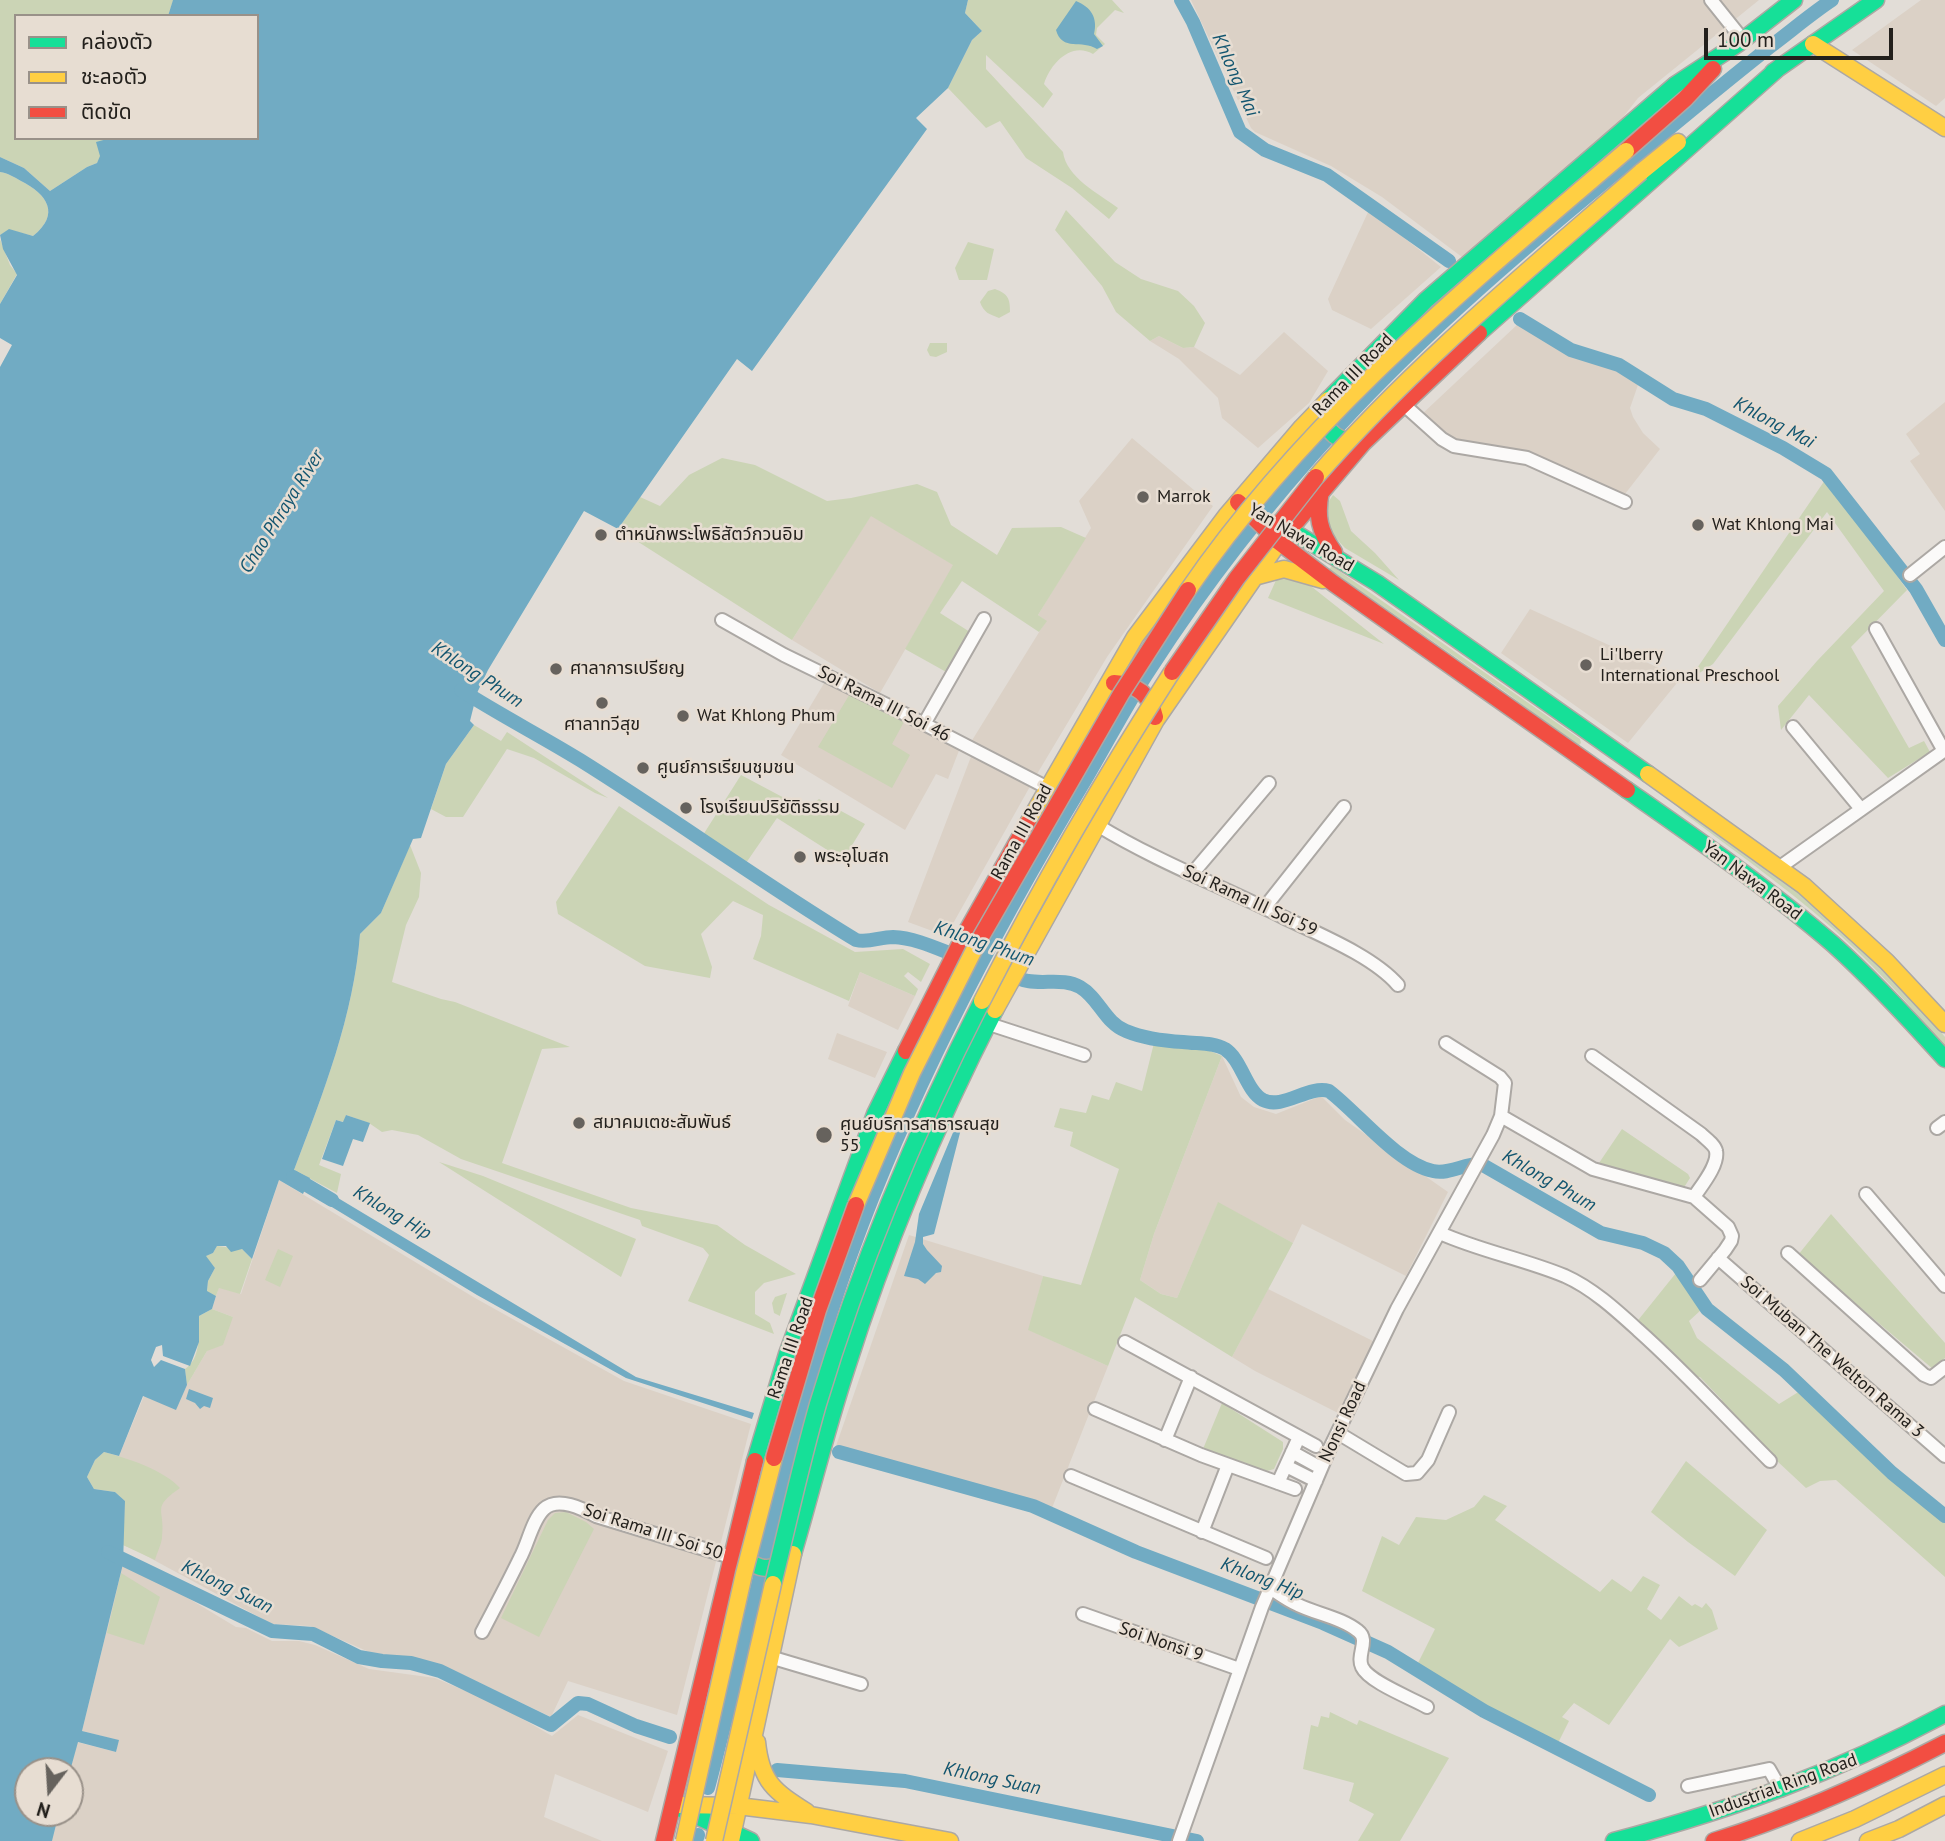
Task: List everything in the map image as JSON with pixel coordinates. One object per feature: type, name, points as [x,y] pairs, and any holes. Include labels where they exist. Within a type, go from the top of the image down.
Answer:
[{"type":"main road","name":"Rama III Road","points":[[664,1841],[758,1450],[793,1337],[875,1114],[952,958],[1106,684],[1135,637],[1238,501],[1322,406],[1426,300],[1675,85],[1741,42],[1794,0]]},
{"type":"main road","points":[[714,1841],[802,1462],[846,1317],[895,1187],[957,1048],[1010,944],[1058,857],[1159,691],[1207,620],[1296,502],[1370,418],[1426,362],[1641,172],[1710,116],[1876,0]]},
{"type":"main road","name":"Rama III Road","points":[[684,1841],[762,1504],[795,1382],[852,1218],[906,1087],[979,939],[1123,690],[1194,583],[1242,519],[1388,359],[1453,299],[1685,99],[1741,42]]},
{"type":"main road","points":[[1813,44],[1945,128]]},
{"type":"main road","points":[[732,1838],[792,1558],[842,1382],[880,1272],[934,1135],[1010,982],[1156,720],[1254,577],[1274,531],[1291,528],[1363,443],[1465,345],[1783,65]]},
{"type":"main road","points":[[1322,406],[1324,424],[1332,435],[1347,443],[1363,443]]},
{"type":"main road","points":[[1321,491],[1317,509],[1318,524],[1322,536],[1338,559]]},
{"type":"main road","name":"Yan Nawa Road","points":[[1238,501],[1333,583],[1722,857],[1832,943],[1908,1016],[1945,1059]]},
{"type":"main road","name":"Yan Nawa Road","points":[[1291,528],[1388,591],[1780,867],[1823,900],[1866,939],[1945,1024]]},
{"type":"main road","points":[[1254,577],[1284,569],[1333,583]]},
{"type":"main road","points":[[1106,684],[1138,687],[1152,702],[1156,720]]},
{"type":"main road","points":[[1605,744],[1592,743],[1590,752],[1593,757],[1642,789],[1662,806],[1663,817]]},
{"type":"main road","points":[[735,1554],[760,1569],[772,1570],[792,1558]]},
{"type":"main road","name":"Industrial Ring Road","points":[[1614,1841],[1782,1790],[1884,1747],[1945,1714]]},
{"type":"main road","points":[[755,1724],[761,1775],[771,1788],[811,1815]]},
{"type":"main road","name":"Industrial Ring Road","points":[[1714,1841],[1804,1811],[1877,1779],[1945,1743]]},
{"type":"main road","points":[[1800,1841],[1855,1819],[1945,1775]]},
{"type":"main road","points":[[1868,1841],[1899,1829],[1945,1804]]},
{"type":"main road","points":[[672,1805],[738,1806],[811,1815],[950,1841]]},
{"type":"main road","points":[[672,1805],[732,1838],[751,1841]]},
{"type":"street","points":[[1711,0],[1741,42]]},
{"type":"street","points":[[1403,404],[1442,439],[1454,446],[1527,458],[1625,502]]},
{"type":"street","points":[[1910,575],[1945,547]]},
{"type":"street","points":[[924,724],[984,619]]},
{"type":"street","name":"Soi Rama III Soi 46","points":[[722,620],[784,655],[1046,787]]},
{"type":"street","points":[[1780,867],[1944,750],[1876,629]]},
{"type":"street","points":[[1793,727],[1861,810]]},
{"type":"street","points":[[1192,874],[1269,783]]},
{"type":"street","points":[[1265,907],[1344,807]]},
{"type":"street","name":"Soi Rama III Soi 59","points":[[1097,825],[1142,852],[1265,907],[1347,949],[1388,974],[1398,985]]},
{"type":"street","points":[[989,1024],[1084,1055]]},
{"type":"street","name":"Nonsi Road","points":[[1181,1837],[1267,1596],[1321,1468],[1397,1309],[1502,1116],[1505,1083],[1500,1077],[1446,1044]]},
{"type":"street","points":[[1592,1056],[1702,1134],[1713,1145],[1716,1152],[1715,1163],[1694,1197]]},
{"type":"street","points":[[1502,1116],[1593,1169],[1694,1197],[1728,1227],[1732,1236],[1731,1241],[1700,1280]]},
{"type":"street","points":[[1866,1194],[1945,1286]]},
{"type":"street","points":[[1440,1233],[1470,1246],[1566,1277],[1601,1298],[1678,1365],[1710,1402],[1770,1461]]},
{"type":"street","points":[[1788,1253],[1924,1375],[1931,1378],[1945,1367]]},
{"type":"street","name":"Soi Muban The Welton Rama 3","points":[[1718,1258],[1945,1456]]},
{"type":"street","points":[[1125,1342],[1316,1446]]},
{"type":"street","points":[[1165,1440],[1191,1377]]},
{"type":"street","points":[[1095,1409],[1165,1440],[1295,1489]]},
{"type":"street","points":[[1338,1433],[1406,1474],[1417,1473],[1428,1460],[1449,1412]]},
{"type":"street","points":[[1278,1483],[1299,1437]]},
{"type":"street","points":[[1292,1452],[1321,1468]]},
{"type":"street","points":[[1202,1532],[1228,1465]]},
{"type":"street","points":[[1286,1466],[1316,1481]]},
{"type":"street","points":[[1071,1476],[1266,1558]]},
{"type":"street","name":"Soi Rama III Soi 50","points":[[482,1632],[537,1520],[545,1508],[555,1504],[577,1507],[596,1516],[735,1554]]},
{"type":"street","points":[[1267,1596],[1298,1605],[1362,1633],[1360,1664],[1364,1670],[1427,1707]]},
{"type":"street","name":"Soi Nonsi 9","points":[[1083,1614],[1239,1670]]},
{"type":"street","points":[[770,1657],[861,1684]]},
{"type":"street","points":[[1688,1786],[1769,1769],[1782,1790]]},
{"type":"shaded area","points":[[1191,0],[1759,0],[1638,98],[1617,125],[1462,257],[1382,197],[1331,166],[1255,132]]},
{"type":"shaded area","points":[[1921,0],[1945,0],[1945,98],[1936,106],[1852,50]]},
{"type":"shaded area","points":[[1369,210],[1441,267],[1371,329],[1332,310],[1328,299]]},
{"type":"shaded area","points":[[1519,323],[1575,355],[1610,364],[1639,382],[1630,408],[1643,433],[1660,449],[1625,494],[1523,451],[1458,442],[1444,436],[1421,415]]},
{"type":"shaded area","points":[[1284,332],[1328,371],[1309,403],[1258,448],[1222,418],[1218,398],[1179,359],[1150,341],[1159,336],[1183,348],[1194,347],[1240,375]]},
{"type":"shaded area","points":[[1945,402],[1945,511],[1910,461],[1920,454],[1906,434]]},
{"type":"shaded area","points":[[1132,438],[1213,506],[1107,657],[1037,774],[946,936],[908,922],[972,754],[971,742],[1046,621],[1038,615],[1091,528],[1079,501]]},
{"type":"shaded area","points":[[871,515],[954,565],[880,693],[792,640]]},
{"type":"shaded area","name":"Li'lberry International Preschool","points":[[1530,609],[1681,678],[1628,743],[1501,653]]},
{"type":"shaded area","points":[[826,680],[960,748],[948,779],[936,774],[905,830],[781,755]]},
{"type":"shaded area","points":[[860,972],[915,996],[898,1030],[848,1006]]},
{"type":"shaded area","points":[[837,1033],[887,1052],[875,1078],[828,1059]]},
{"type":"shaded area","points":[[1222,1056],[1241,1097],[1254,1107],[1276,1114],[1321,1096],[1345,1120],[1448,1192],[1406,1276],[1302,1224],[1293,1243],[1218,1203],[1177,1298],[1161,1294],[1140,1280],[1154,1234]]},
{"type":"shaded area","points":[[279,1180],[475,1298],[624,1381],[751,1424],[677,1715],[568,1681],[551,1717],[457,1672],[418,1659],[378,1656],[310,1626],[272,1624],[123,1545],[119,1456],[144,1396],[176,1409],[207,1351],[233,1317],[212,1309],[219,1287],[241,1294]]},
{"type":"shaded area","points":[[909,1235],[1043,1276],[1029,1330],[1108,1366],[1052,1508],[836,1446]]},
{"type":"shaded area","points":[[1268,1289],[1373,1341],[1340,1414],[1232,1357]]},
{"type":"shaded area","points":[[123,1564],[183,1595],[236,1627],[246,1628],[272,1641],[299,1641],[315,1645],[369,1669],[435,1678],[499,1705],[552,1736],[578,1715],[668,1751],[648,1812],[555,1774],[544,1817],[602,1841],[52,1841],[56,1827],[84,1827],[84,1757],[73,1757],[77,1742],[116,1752],[118,1740],[82,1731]]},
{"type":"green space","points":[[0,0],[175,0],[169,14],[14,14],[14,140],[110,140],[97,163],[50,191],[24,168],[0,157]]},
{"type":"green space","points":[[968,0],[1112,0],[1124,13],[1115,10],[1097,28],[1096,35],[1105,44],[1093,54],[1077,50],[1056,62],[1044,84],[1053,94],[1043,108],[986,55],[986,69],[1063,152],[1070,169],[1093,191],[1118,208],[1109,219],[1072,188],[1026,158],[1000,121],[986,128],[948,88],[972,40],[982,31],[965,13]]},
{"type":"green space","points":[[0,172],[30,186],[44,198],[47,220],[33,236],[9,230],[0,235]]},
{"type":"green space","points":[[1066,210],[1115,262],[1141,279],[1178,291],[1194,306],[1205,323],[1194,347],[1183,348],[1159,336],[1150,341],[1116,312],[1102,286],[1055,230]]},
{"type":"green space","points":[[0,239],[10,265],[17,274],[0,304]]},
{"type":"green space","points":[[968,242],[994,249],[987,280],[959,280],[955,268]]},
{"type":"green space","points":[[995,289],[1007,297],[1009,303],[1010,312],[999,318],[987,313],[980,302],[988,291]]},
{"type":"green space","points":[[930,343],[947,343],[947,352],[936,357],[930,356],[927,350]]},
{"type":"green space","points":[[722,458],[755,465],[827,501],[917,484],[937,492],[951,525],[997,555],[1012,528],[1061,527],[1086,538],[1038,615],[1047,621],[1039,632],[962,581],[940,613],[970,632],[948,673],[905,649],[953,565],[871,516],[792,640],[618,529],[640,497],[660,506],[689,475]]},
{"type":"green space","points":[[1825,480],[1836,490],[1907,590],[1851,647],[1909,748],[1924,741],[1930,752],[1888,778],[1809,695],[1781,730],[1778,706],[1884,591],[1827,512],[1713,664],[1689,680]]},
{"type":"green space","points":[[1333,495],[1340,501],[1351,531],[1399,580],[1345,548],[1328,530],[1325,507]]},
{"type":"green space","points":[[1332,566],[1580,739],[1581,743],[1577,747],[1507,693],[1329,569]]},
{"type":"green space","points":[[1293,576],[1312,587],[1384,644],[1268,598],[1277,578]]},
{"type":"green space","points":[[851,692],[905,720],[892,744],[910,755],[892,788],[818,747]]},
{"type":"green space","points":[[474,725],[501,741],[507,732],[608,798],[534,758],[507,749],[463,817],[446,817],[431,809],[446,764]]},
{"type":"green space","points":[[741,775],[805,809],[819,799],[865,824],[843,860],[777,818],[746,863],[703,835]]},
{"type":"green space","points":[[1672,801],[1790,886],[1857,941],[1892,976],[1945,1037],[1945,1047],[1854,948],[1814,912],[1685,814]]},
{"type":"green space","points":[[619,806],[769,905],[855,952],[903,949],[930,964],[921,982],[908,972],[904,976],[918,989],[915,996],[860,972],[849,1001],[753,959],[761,936],[763,915],[733,901],[701,934],[712,967],[710,978],[645,966],[558,914],[556,902]]},
{"type":"green space","points":[[410,845],[421,873],[419,897],[406,925],[392,982],[455,1002],[570,1047],[542,1049],[502,1163],[631,1208],[717,1225],[745,1245],[796,1274],[764,1283],[755,1292],[755,1314],[770,1323],[774,1334],[688,1301],[709,1255],[703,1248],[642,1226],[640,1220],[461,1159],[418,1135],[392,1130],[382,1132],[369,1123],[346,1115],[344,1122],[336,1120],[319,1165],[341,1174],[337,1193],[294,1170],[336,1054],[357,964],[360,934],[381,913]]},
{"type":"green space","points":[[1154,1043],[1210,1051],[1222,1056],[1154,1234],[1140,1280],[1161,1294],[1177,1298],[1218,1202],[1293,1243],[1232,1357],[1135,1297],[1108,1366],[1028,1330],[1043,1276],[1081,1285],[1119,1169],[1070,1146],[1073,1132],[1054,1127],[1060,1108],[1086,1113],[1092,1095],[1109,1100],[1116,1082],[1142,1091]]},
{"type":"green space","points":[[1622,1129],[1688,1174],[1690,1178],[1683,1189],[1602,1167],[1599,1163]]},
{"type":"green space","points":[[439,1162],[483,1176],[636,1239],[621,1277]]},
{"type":"green space","points":[[1831,1214],[1945,1343],[1945,1358],[1933,1369],[1798,1255]]},
{"type":"green space","points":[[217,1246],[242,1249],[252,1259],[240,1294],[219,1288],[216,1296],[207,1292],[208,1281],[215,1268],[205,1256],[213,1253]]},
{"type":"green space","points":[[278,1249],[293,1256],[280,1287],[265,1280]]},
{"type":"green space","points":[[1676,1273],[1701,1310],[1689,1321],[1697,1338],[1779,1404],[1800,1391],[1887,1476],[1945,1521],[1945,1577],[1836,1480],[1820,1481],[1806,1488],[1717,1405],[1722,1400],[1700,1377],[1693,1377],[1635,1324]]},
{"type":"green space","points":[[787,1293],[780,1316],[774,1313],[772,1303],[775,1297]]},
{"type":"green space","points":[[212,1309],[233,1317],[223,1345],[207,1351],[187,1385],[185,1369],[194,1359],[196,1352],[199,1316]]},
{"type":"green space","points":[[1222,1403],[1283,1442],[1283,1449],[1274,1469],[1267,1471],[1203,1449]]},
{"type":"green space","points":[[104,1452],[155,1470],[180,1488],[162,1505],[162,1538],[155,1560],[123,1545],[125,1501],[115,1492],[94,1489],[87,1477],[95,1460]]},
{"type":"green space","points":[[1686,1461],[1767,1530],[1735,1576],[1651,1512]]},
{"type":"green space","points":[[1484,1495],[1507,1506],[1495,1520],[1600,1592],[1612,1579],[1631,1592],[1643,1576],[1660,1585],[1647,1609],[1661,1620],[1679,1596],[1692,1606],[1695,1604],[1702,1608],[1706,1603],[1712,1610],[1718,1629],[1679,1647],[1670,1639],[1609,1725],[1574,1703],[1562,1717],[1569,1721],[1558,1743],[1489,1710],[1417,1665],[1435,1629],[1362,1591],[1382,1536],[1399,1545],[1416,1517],[1446,1520],[1474,1507]]},
{"type":"green space","points":[[566,1512],[594,1529],[539,1637],[501,1618],[548,1520],[555,1513]]},
{"type":"green space","points":[[121,1573],[160,1597],[144,1645],[107,1633]]},
{"type":"green space","points":[[1330,1712],[1357,1725],[1359,1720],[1449,1758],[1400,1841],[1358,1841],[1374,1814],[1349,1801],[1354,1783],[1303,1769],[1311,1725],[1318,1727],[1321,1716],[1329,1718]]},
{"type":"water","name":"Chao Phraya River","points":[[173,0],[968,0],[965,13],[982,31],[972,40],[948,88],[916,118],[927,129],[752,371],[737,359],[618,529],[584,511],[488,670],[477,693],[470,721],[474,725],[446,764],[421,838],[413,839],[381,913],[360,934],[351,994],[336,1054],[294,1170],[310,1178],[303,1194],[279,1180],[252,1259],[242,1249],[231,1252],[226,1246],[217,1246],[213,1253],[206,1256],[215,1268],[208,1281],[207,1291],[216,1296],[212,1309],[199,1316],[199,1342],[190,1366],[163,1356],[162,1345],[156,1347],[151,1360],[154,1367],[161,1360],[185,1369],[187,1385],[176,1410],[143,1396],[119,1456],[104,1452],[95,1460],[87,1477],[94,1489],[115,1492],[125,1501],[123,1564],[82,1731],[119,1740],[116,1752],[78,1742],[74,1757],[14,1757],[14,1827],[56,1827],[52,1841],[0,1841],[0,367],[12,345],[0,338],[0,304],[17,275],[3,249],[0,235],[9,229],[33,236],[47,220],[48,212],[44,198],[38,192],[0,172],[0,157],[24,168],[50,191],[97,163],[100,156],[96,142],[104,140],[259,140],[259,14],[169,14]]},
{"type":"water","points":[[1076,1],[1086,6],[1092,14],[1094,34],[1103,46],[1097,49],[1068,43],[1059,37],[1056,30]]},
{"type":"water","points":[[346,1115],[370,1123],[363,1142],[353,1139],[343,1166],[322,1159],[336,1120],[343,1122]]},
{"type":"water","points":[[957,1123],[962,1125],[934,1234],[923,1237],[923,1244],[942,1266],[941,1272],[936,1273],[925,1284],[918,1279],[904,1276],[915,1242],[919,1214]]},
{"type":"water","points":[[318,1186],[636,1377],[754,1413],[752,1419],[626,1378],[477,1295],[312,1195]]},
{"type":"water","points":[[189,1389],[213,1398],[210,1408],[204,1406],[200,1409],[186,1399]]},
{"type":"waterway","name":"Khlong Mai","points":[[1181,0],[1240,132],[1265,150],[1327,175],[1449,261]]},
{"type":"waterway","points":[[708,1788],[791,1451],[829,1317],[852,1251],[901,1129],[957,1011],[1018,895],[1141,683],[1215,575],[1286,485],[1407,356],[1558,220],[1737,73],[1832,0]]},
{"type":"waterway","name":"Khlong Mai","points":[[1520,319],[1571,350],[1619,365],[1673,399],[1706,409],[1783,448],[1826,474],[1916,589],[1945,640]]},
{"type":"waterway","name":"Khlong Phum","points":[[461,690],[580,760],[856,940],[902,938],[962,958]]},
{"type":"waterway","name":"Khlong Phum","points":[[1008,974],[1025,981],[1074,984],[1087,992],[1119,1027],[1133,1033],[1162,1040],[1210,1044],[1225,1049],[1236,1060],[1252,1090],[1263,1100],[1279,1102],[1313,1091],[1329,1091],[1392,1148],[1420,1166],[1439,1172],[1481,1164],[1601,1233],[1643,1243],[1664,1253],[1678,1266],[1707,1309],[1784,1370],[1892,1473],[1945,1516]]},
{"type":"waterway","name":"Khlong Hip","points":[[293,1177],[332,1200]]},
{"type":"waterway","name":"Khlong Hip","points":[[839,1452],[1033,1506],[1136,1552],[1323,1623],[1388,1652],[1484,1711],[1649,1795]]},
{"type":"waterway","name":"Khlong Suan","points":[[108,1552],[272,1631],[313,1634],[359,1657],[411,1663],[440,1671],[551,1725],[578,1703],[588,1704],[636,1726],[670,1737]]},
{"type":"waterway","name":"Khlong Suan","points":[[777,1770],[905,1781],[1197,1841]]},
{"type":"waterway","points":[[696,1841],[698,1835]]},
{"type":"traffic: fast","points":[[1328,400],[1426,300],[1675,85],[1739,43],[1794,0]]},
{"type":"traffic: fast","points":[[1773,72],[1876,0]]},
{"type":"traffic: fast","points":[[1479,333],[1782,65]]},
{"type":"traffic: fast","points":[[1322,410],[1334,435],[1346,441],[1362,443]]},
{"type":"traffic: fast","points":[[1279,523],[1377,583],[1648,774]]},
{"type":"traffic: fast","points":[[1627,790],[1706,845],[1833,944],[1945,1059]]},
{"type":"traffic: fast","points":[[773,1584],[818,1404],[852,1301],[912,1149],[982,1001]]},
{"type":"traffic: fast","points":[[793,1554],[839,1393],[877,1278],[932,1142],[995,1010]]},
{"type":"traffic: fast","points":[[755,1461],[787,1354],[875,1114],[906,1051]]},
{"type":"traffic: fast","points":[[737,1550],[760,1567],[773,1567],[788,1561]]},
{"type":"traffic: fast","points":[[1614,1841],[1701,1816],[1783,1788],[1864,1754],[1945,1714]]},
{"type":"traffic: fast","points":[[679,1808],[751,1841]]},
{"type":"traffic: slow","points":[[1813,44],[1945,128]]},
{"type":"traffic: slow","points":[[1641,172],[1678,142]]},
{"type":"traffic: slow","points":[[1188,590],[1234,527],[1337,411],[1450,303],[1626,151]]},
{"type":"traffic: slow","points":[[1316,477],[1392,395],[1432,357],[1641,172]]},
{"type":"traffic: slow","points":[[1028,823],[1135,637],[1226,516],[1328,400]]},
{"type":"traffic: slow","points":[[995,1010],[1156,720],[1279,542],[1296,522]]},
{"type":"traffic: slow","points":[[1254,577],[1284,569],[1323,580]]},
{"type":"traffic: slow","points":[[982,1001],[1073,834],[1172,672]]},
{"type":"traffic: slow","points":[[1648,774],[1804,886],[1887,962],[1945,1024]]},
{"type":"traffic: slow","points":[[856,1205],[912,1073],[978,942]]},
{"type":"traffic: slow","points":[[684,1841],[744,1574],[774,1458]]},
{"type":"traffic: slow","points":[[731,1841],[793,1554]]},
{"type":"traffic: slow","points":[[714,1841],[773,1584]]},
{"type":"traffic: slow","points":[[757,1742],[762,1767],[771,1784],[807,1812]]},
{"type":"traffic: slow","points":[[1800,1841],[1855,1819],[1945,1775]]},
{"type":"traffic: slow","points":[[677,1805],[738,1806],[811,1815],[950,1841]]},
{"type":"traffic: slow","points":[[1868,1841],[1899,1829],[1945,1805]]},
{"type":"traffic: jam","points":[[1626,151],[1685,99],[1713,69]]},
{"type":"traffic: jam","points":[[1296,522],[1363,443],[1479,333]]},
{"type":"traffic: jam","points":[[1172,672],[1237,578],[1316,477]]},
{"type":"traffic: jam","points":[[1321,491],[1320,523],[1334,552]]},
{"type":"traffic: jam","points":[[1238,502],[1279,542],[1333,583],[1627,790]]},
{"type":"traffic: jam","points":[[978,942],[1121,694],[1188,590]]},
{"type":"traffic: jam","points":[[1114,683],[1136,688],[1146,696],[1155,717]]},
{"type":"traffic: jam","points":[[906,1051],[963,938],[1028,823]]},
{"type":"traffic: jam","points":[[774,1458],[818,1310],[856,1205]]},
{"type":"traffic: jam","points":[[664,1841],[755,1461]]},
{"type":"traffic: jam","points":[[1714,1841],[1831,1797],[1945,1743]]},
{"type":"place","name":"Marrok","points":[[1143,497]]},
{"type":"place","name":"Wat Khlong Mai","points":[[1698,525]]},
{"type":"place","name":"ตำหนักพระโพธิสัตว์กวนอิม","points":[[601,535]]},
{"type":"place","name":"Li'lberry International Preschool","points":[[1586,665]]},
{"type":"place","name":"ศาลาการเปรียญ","points":[[556,669]]},
{"type":"place","name":"ศาลาทวีสุข","points":[[602,703]]},
{"type":"place","name":"Wat Khlong Phum","points":[[683,716]]},
{"type":"place","name":"ศูนย์การเรียนชุมชน","points":[[643,768]]},
{"type":"place","name":"โรงเรียนปริยัติธรรม","points":[[686,808]]},
{"type":"place","name":"พระอุโบสถ","points":[[800,857]]},
{"type":"place","name":"สมาคมเตชะสัมพันธ์","points":[[579,1123]]},
{"type":"place","name":"ศูนย์บริการสาธารณสุข 55","points":[[824,1135]]}]
